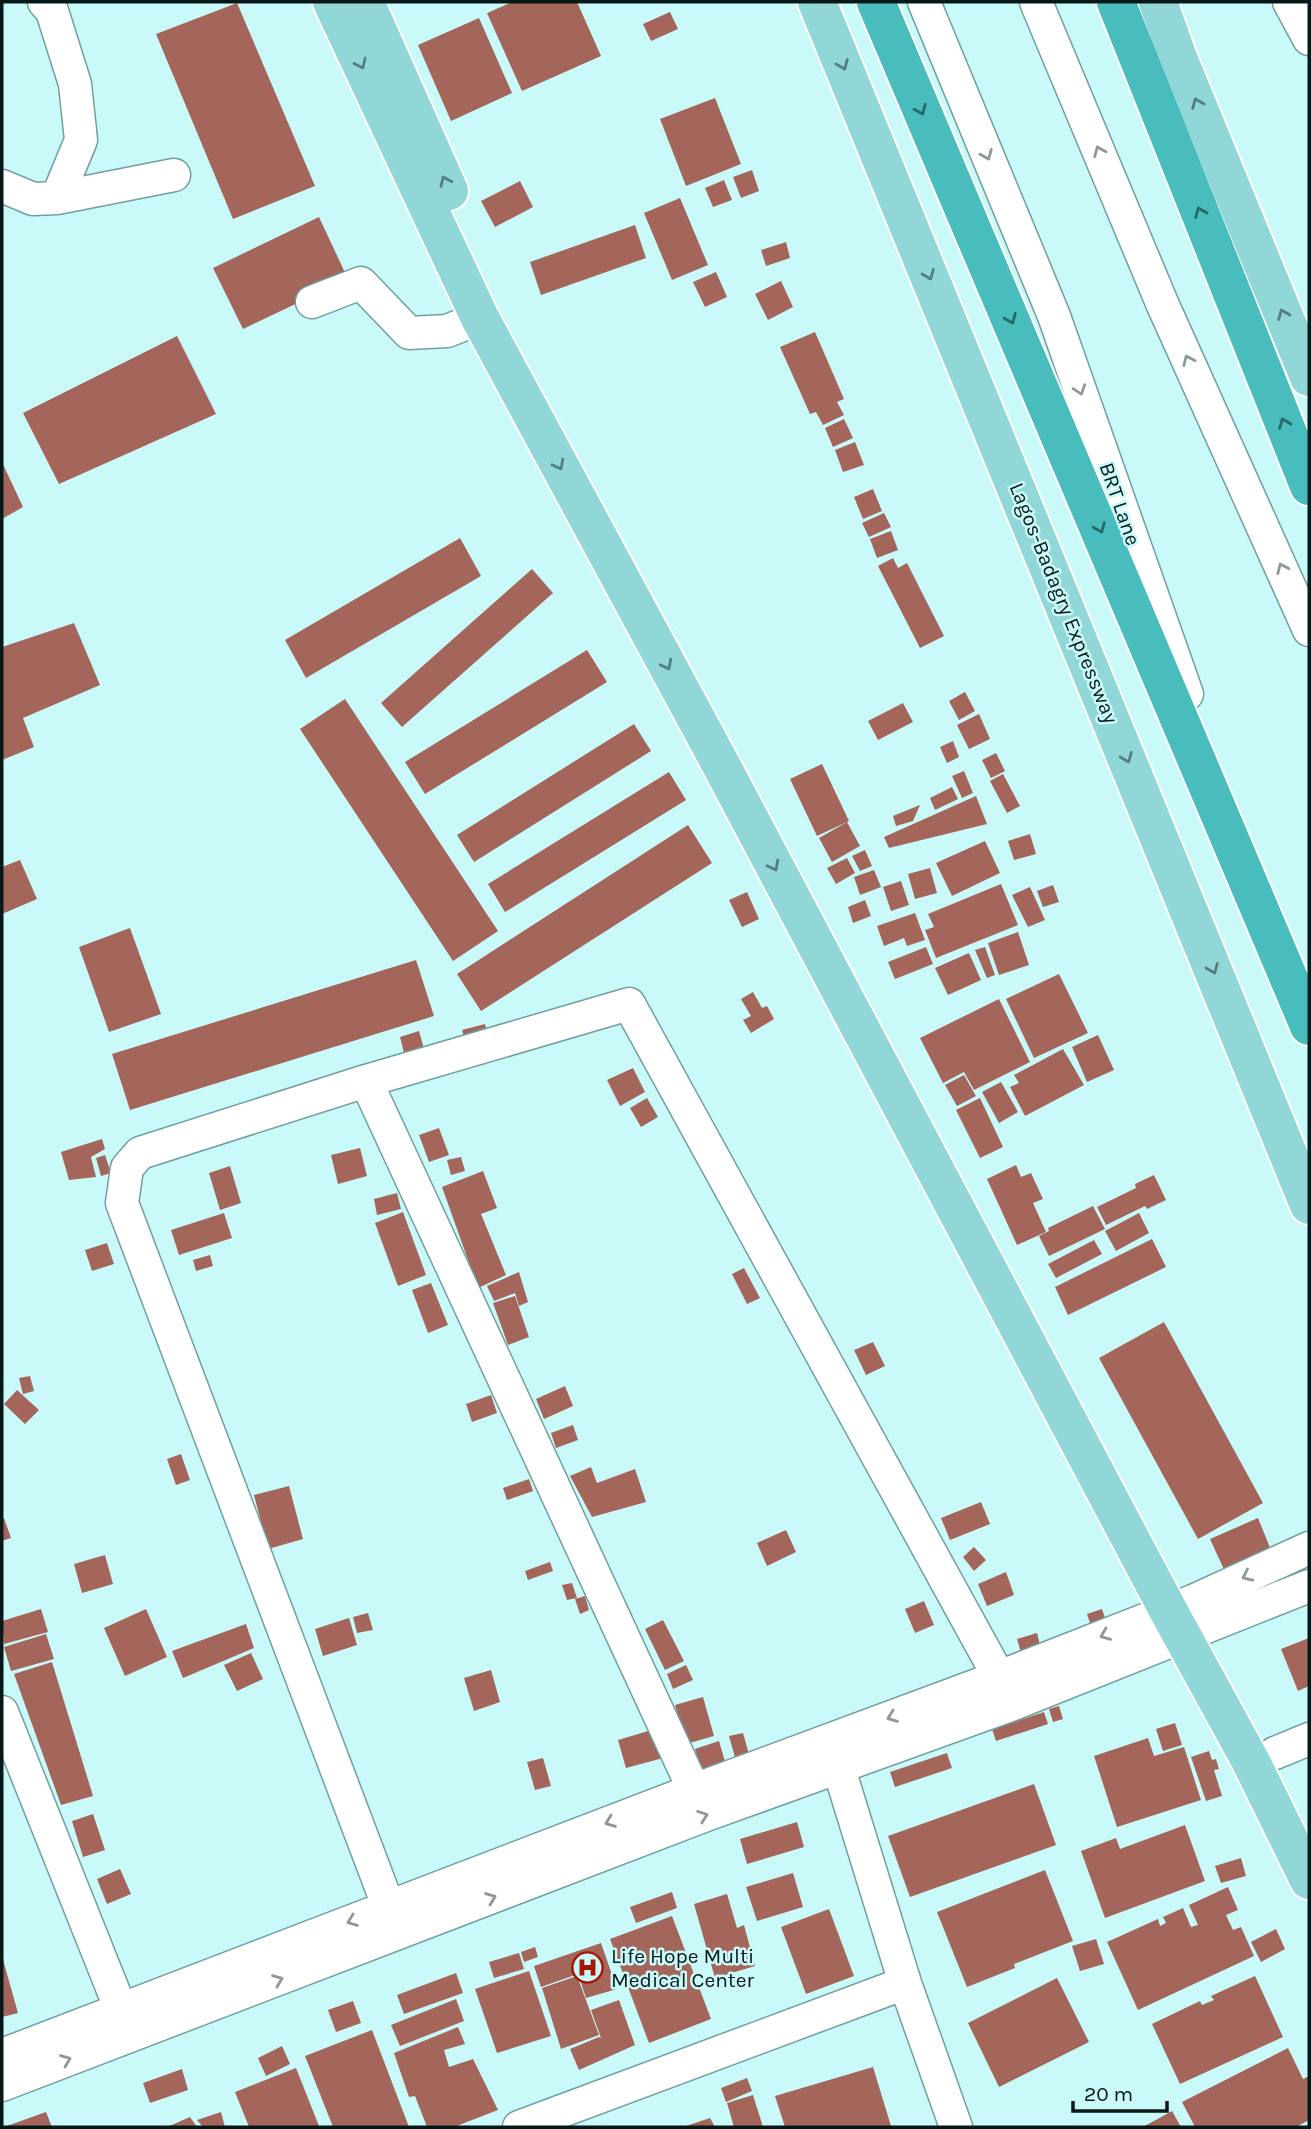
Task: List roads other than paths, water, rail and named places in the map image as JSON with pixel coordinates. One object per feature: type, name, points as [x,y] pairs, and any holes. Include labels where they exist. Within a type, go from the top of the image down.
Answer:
[{"type":"highway","points":[[876,2],[1309,1026]]},
{"type":"highway","points":[[1116,2],[1309,486]]},
{"type":"main road","points":[[332,2],[480,318],[1188,1619],[1292,1746],[1309,1824]]},
{"type":"main road","points":[[365,2],[501,306],[749,762],[1188,1619],[1251,1762],[1309,1880]]},
{"type":"main road","name":"Lagos-Badagry Expressway","points":[[817,2],[1309,1205]]},
{"type":"main road","points":[[1158,2],[1178,58],[1309,377]]},
{"type":"street","points":[[44,2],[52,11],[75,84],[81,139],[57,198]]},
{"type":"street","name":"BRT Lane","points":[[923,2],[1054,316],[1182,681],[1309,1009]]},
{"type":"street","points":[[1036,2],[1163,303],[1309,630]]},
{"type":"street","points":[[1289,2],[1309,38]]},
{"type":"street","points":[[2,186],[33,198],[57,198],[174,175]]},
{"type":"street","points":[[312,302],[361,283],[409,333],[447,331],[480,318]]},
{"type":"street","points":[[389,1908],[122,1203],[127,1168],[140,1153],[366,1081],[629,1004],[999,1677]]},
{"type":"street","points":[[366,1081],[694,1790]]},
{"type":"street","points":[[2,2085],[706,1815],[1011,1705],[1188,1619],[1309,1548]]},
{"type":"street","points":[[2,2055],[694,1790],[999,1677],[1188,1619],[1309,1586]]},
{"type":"street","points":[[2,1712],[121,2010]]},
{"type":"street","points":[[839,1769],[905,1983],[956,2127]]},
{"type":"street","points":[[519,2127],[571,2117],[905,1983]]},
{"type":"place","name":"Life Hope Multi Medical Center","points":[[588,1968]]}]
